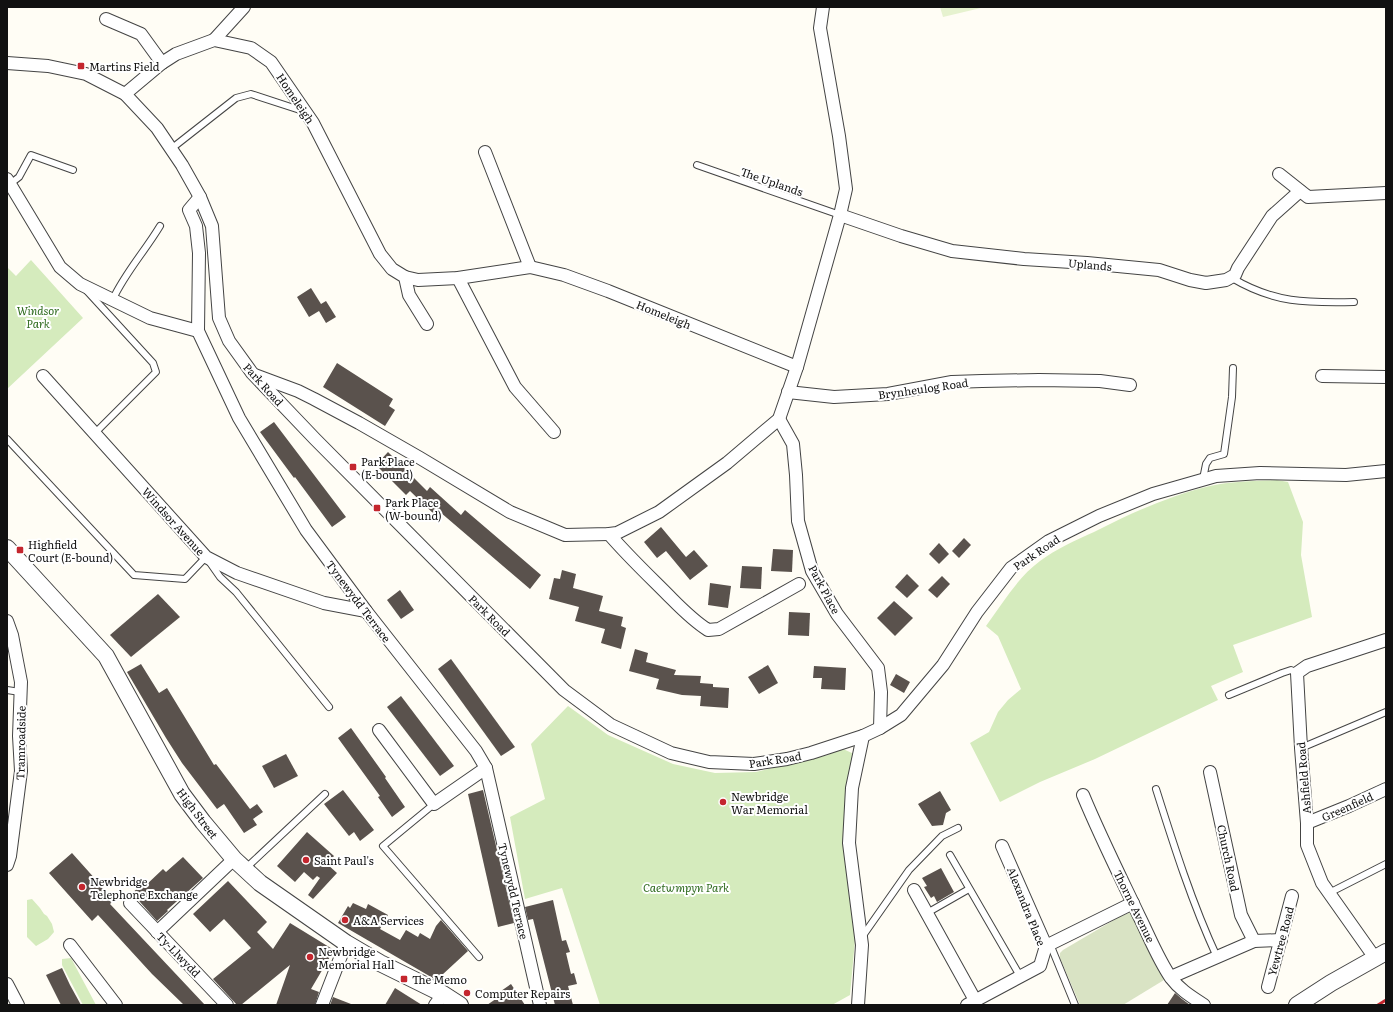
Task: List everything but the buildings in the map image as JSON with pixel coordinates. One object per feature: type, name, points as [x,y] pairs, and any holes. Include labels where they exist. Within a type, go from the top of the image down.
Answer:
[{"type":"street","points":[[125,94],[162,63],[176,54],[214,40],[244,7]]},
{"type":"street","points":[[252,374],[298,391],[359,423],[510,512],[565,535],[617,533],[659,512],[727,463],[779,419],[797,366],[840,215],[846,188],[839,136],[820,28],[823,7]]},
{"type":"street","points":[[106,19],[141,34],[162,63]]},
{"type":"street","name":"Homeleigh","points":[[214,40],[251,48],[271,62],[313,123],[380,254],[392,269],[405,277],[418,280],[458,278],[530,267],[564,275],[608,291],[797,366]]},
{"type":"street","name":"Park Road","points":[[7,63],[48,66],[86,74],[125,94],[157,128],[182,165],[200,197],[212,226],[219,318],[229,341],[252,374],[564,690],[611,725],[671,753],[709,762],[754,764],[787,759],[811,753],[863,736],[880,728],[901,715],[943,665],[977,612],[1011,568],[1049,541],[1098,516],[1153,494],[1216,476],[1260,473],[1346,475],[1386,471]]},
{"type":"street","points":[[485,152],[530,267]]},
{"type":"street","points":[[1279,174],[1308,197],[1386,192]]},
{"type":"street","points":[[8,182],[60,267],[80,284],[150,318],[198,331]]},
{"type":"street","points":[[1232,278],[1272,216],[1300,191]]},
{"type":"street","name":"Tynewydd Terrace","points":[[200,197],[189,210],[196,226],[199,253],[198,331],[238,418],[306,530],[366,611],[476,751],[486,768],[540,1005]]},
{"type":"street","name":"Uplands","points":[[840,215],[901,236],[952,251],[1024,259],[1159,270],[1190,280],[1206,283],[1220,282],[1232,278]]},
{"type":"street","points":[[405,277],[409,294],[427,324]]},
{"type":"street","points":[[458,278],[515,387],[554,432]]},
{"type":"street","name":"Windsor Avenue","points":[[43,376],[206,557],[237,573],[324,603],[366,611]]},
{"type":"street","points":[[1322,376],[1386,377]]},
{"type":"street","name":"Brynheulog Road","points":[[788,392],[834,397],[888,394],[952,382],[1010,380],[1100,381],[1130,385]]},
{"type":"street","name":"Park Place","points":[[779,419],[793,444],[798,521],[812,571],[837,614],[878,668],[881,692],[880,728]]},
{"type":"street","name":"Park Place","points":[[609,534],[635,563],[697,624],[708,630],[719,628],[799,584]]},
{"type":"street","name":"High Street","points":[[7,548],[106,656],[182,794],[202,822],[240,864],[260,883],[346,943],[439,1000],[460,1005]]},
{"type":"street","name":"Tramroadside","points":[[7,621],[12,634],[21,682],[19,736],[21,770],[10,856],[7,865]]},
{"type":"street","points":[[1297,673],[1307,666],[1386,640]]},
{"type":"street","name":"Ashfield Road","points":[[1297,673],[1308,845],[1322,883],[1380,955]]},
{"type":"street","points":[[379,730],[434,804],[486,768]]},
{"type":"street","points":[[858,1005],[862,945],[850,843],[852,788],[863,736]]},
{"type":"street","name":"Church Road","points":[[1210,772],[1241,915],[1254,942]]},
{"type":"street","name":"Greenfield","points":[[1307,823],[1386,789]]},
{"type":"street","name":"Thorne Avenue","points":[[1083,795],[1097,829],[1158,955],[1171,978],[1183,991],[1204,1005]]},
{"type":"street","name":"Alexandra Place","points":[[914,890],[927,913],[971,1003],[1040,966],[1048,945],[1002,846]]},
{"type":"street","points":[[157,932],[240,864]]},
{"type":"street","name":"Yewtree Road","points":[[1268,987],[1292,896]]},
{"type":"street","points":[[1048,945],[1133,903]]},
{"type":"street","name":"Ty-Llwydd","points":[[130,904],[227,1005]]},
{"type":"street","points":[[1171,978],[1254,942],[1281,940]]},
{"type":"street","points":[[322,1005],[346,943]]},
{"type":"street","points":[[70,945],[116,1005]]},
{"type":"street","points":[[1297,1005],[1331,983],[1380,955]]},
{"type":"street","points":[[7,984],[18,1005]]},
{"type":"lane","points":[[171,149],[236,98],[251,94],[305,111]]},
{"type":"lane","points":[[8,182],[19,177],[31,155],[73,170]]},
{"type":"lane","name":"The Uplands","points":[[697,165],[840,215]]},
{"type":"lane","points":[[113,300],[117,289],[160,226]]},
{"type":"lane","points":[[1232,278],[1249,288],[1271,296],[1289,300],[1324,303],[1354,302]]},
{"type":"lane","points":[[80,284],[153,363],[156,372],[95,433]]},
{"type":"lane","points":[[1203,479],[1206,464],[1210,458],[1224,454],[1232,397],[1233,368]]},
{"type":"lane","points":[[7,439],[134,575],[185,579],[206,557],[220,577],[236,592],[329,707]]},
{"type":"lane","points":[[1229,695],[1282,672],[1291,670],[1297,673]]},
{"type":"lane","points":[[7,690],[20,692]]},
{"type":"lane","points":[[1301,748],[1386,712]]},
{"type":"lane","points":[[1156,789],[1180,864],[1204,929],[1217,957]]},
{"type":"lane","points":[[240,864],[325,794]]},
{"type":"lane","points":[[434,804],[383,846],[479,957]]},
{"type":"lane","points":[[861,938],[909,870],[942,836],[958,828]]},
{"type":"lane","points":[[950,855],[1020,976]]},
{"type":"lane","points":[[1329,893],[1386,864]]},
{"type":"lane","points":[[927,913],[969,889]]},
{"type":"lane","points":[[1048,945],[1075,1005]]},
{"type":"green space","points":[[940,7],[985,7],[943,17]]},
{"type":"green space","name":"Windsor Park","points":[[31,260],[83,318],[7,389],[7,267],[16,276]]},
{"type":"green space","points":[[1277,480],[1288,482],[1303,522],[1301,555],[1312,617],[1233,645],[1243,672],[1211,686],[1218,700],[1095,759],[1040,782],[1000,802],[970,743],[989,732],[998,712],[1008,700],[1021,689],[998,636],[986,626],[1017,583],[1032,567],[1053,553],[1122,518],[1150,506],[1195,490],[1218,484]]},
{"type":"green space","name":"Caetwmpyn Park","points":[[568,706],[608,735],[673,764],[715,773],[756,772],[828,755],[841,748],[854,754],[851,892],[855,940],[850,995],[832,1005],[600,1005],[562,888],[525,899],[510,817],[545,799],[531,744]]},
{"type":"green space","points":[[32,899],[47,916],[52,924],[54,932],[48,939],[36,946],[27,937],[27,900]]},
{"type":"green space","points":[[1131,912],[1139,925],[1164,980],[1123,1005],[1080,1005],[1060,958],[1060,953],[1119,917]]},
{"type":"green space","points":[[71,958],[96,1005],[83,1005],[62,965],[62,959]]},
{"type":"railway","points":[[1378,1005],[1386,1000]]},
{"type":"place","name":"Martins Field","points":[[81,66]]},
{"type":"place","name":"Park Place (E-bound)","points":[[353,467]]},
{"type":"place","name":"Park Place (W-bound)","points":[[377,508]]},
{"type":"place","name":"Highfield Court (E-bound)","points":[[20,550]]},
{"type":"place","name":"Newbridge War Memorial","points":[[723,802]]},
{"type":"place","name":"Saint Paul's","points":[[306,860]]},
{"type":"place","name":"Newbridge Telephone Exchange","points":[[82,887]]},
{"type":"place","name":"A&A Services","points":[[345,920]]},
{"type":"place","name":"Newbridge Memorial Hall","points":[[310,957]]},
{"type":"place","name":"The Memo","points":[[404,979]]},
{"type":"place","name":"Computer Repairs","points":[[467,993]]}]
